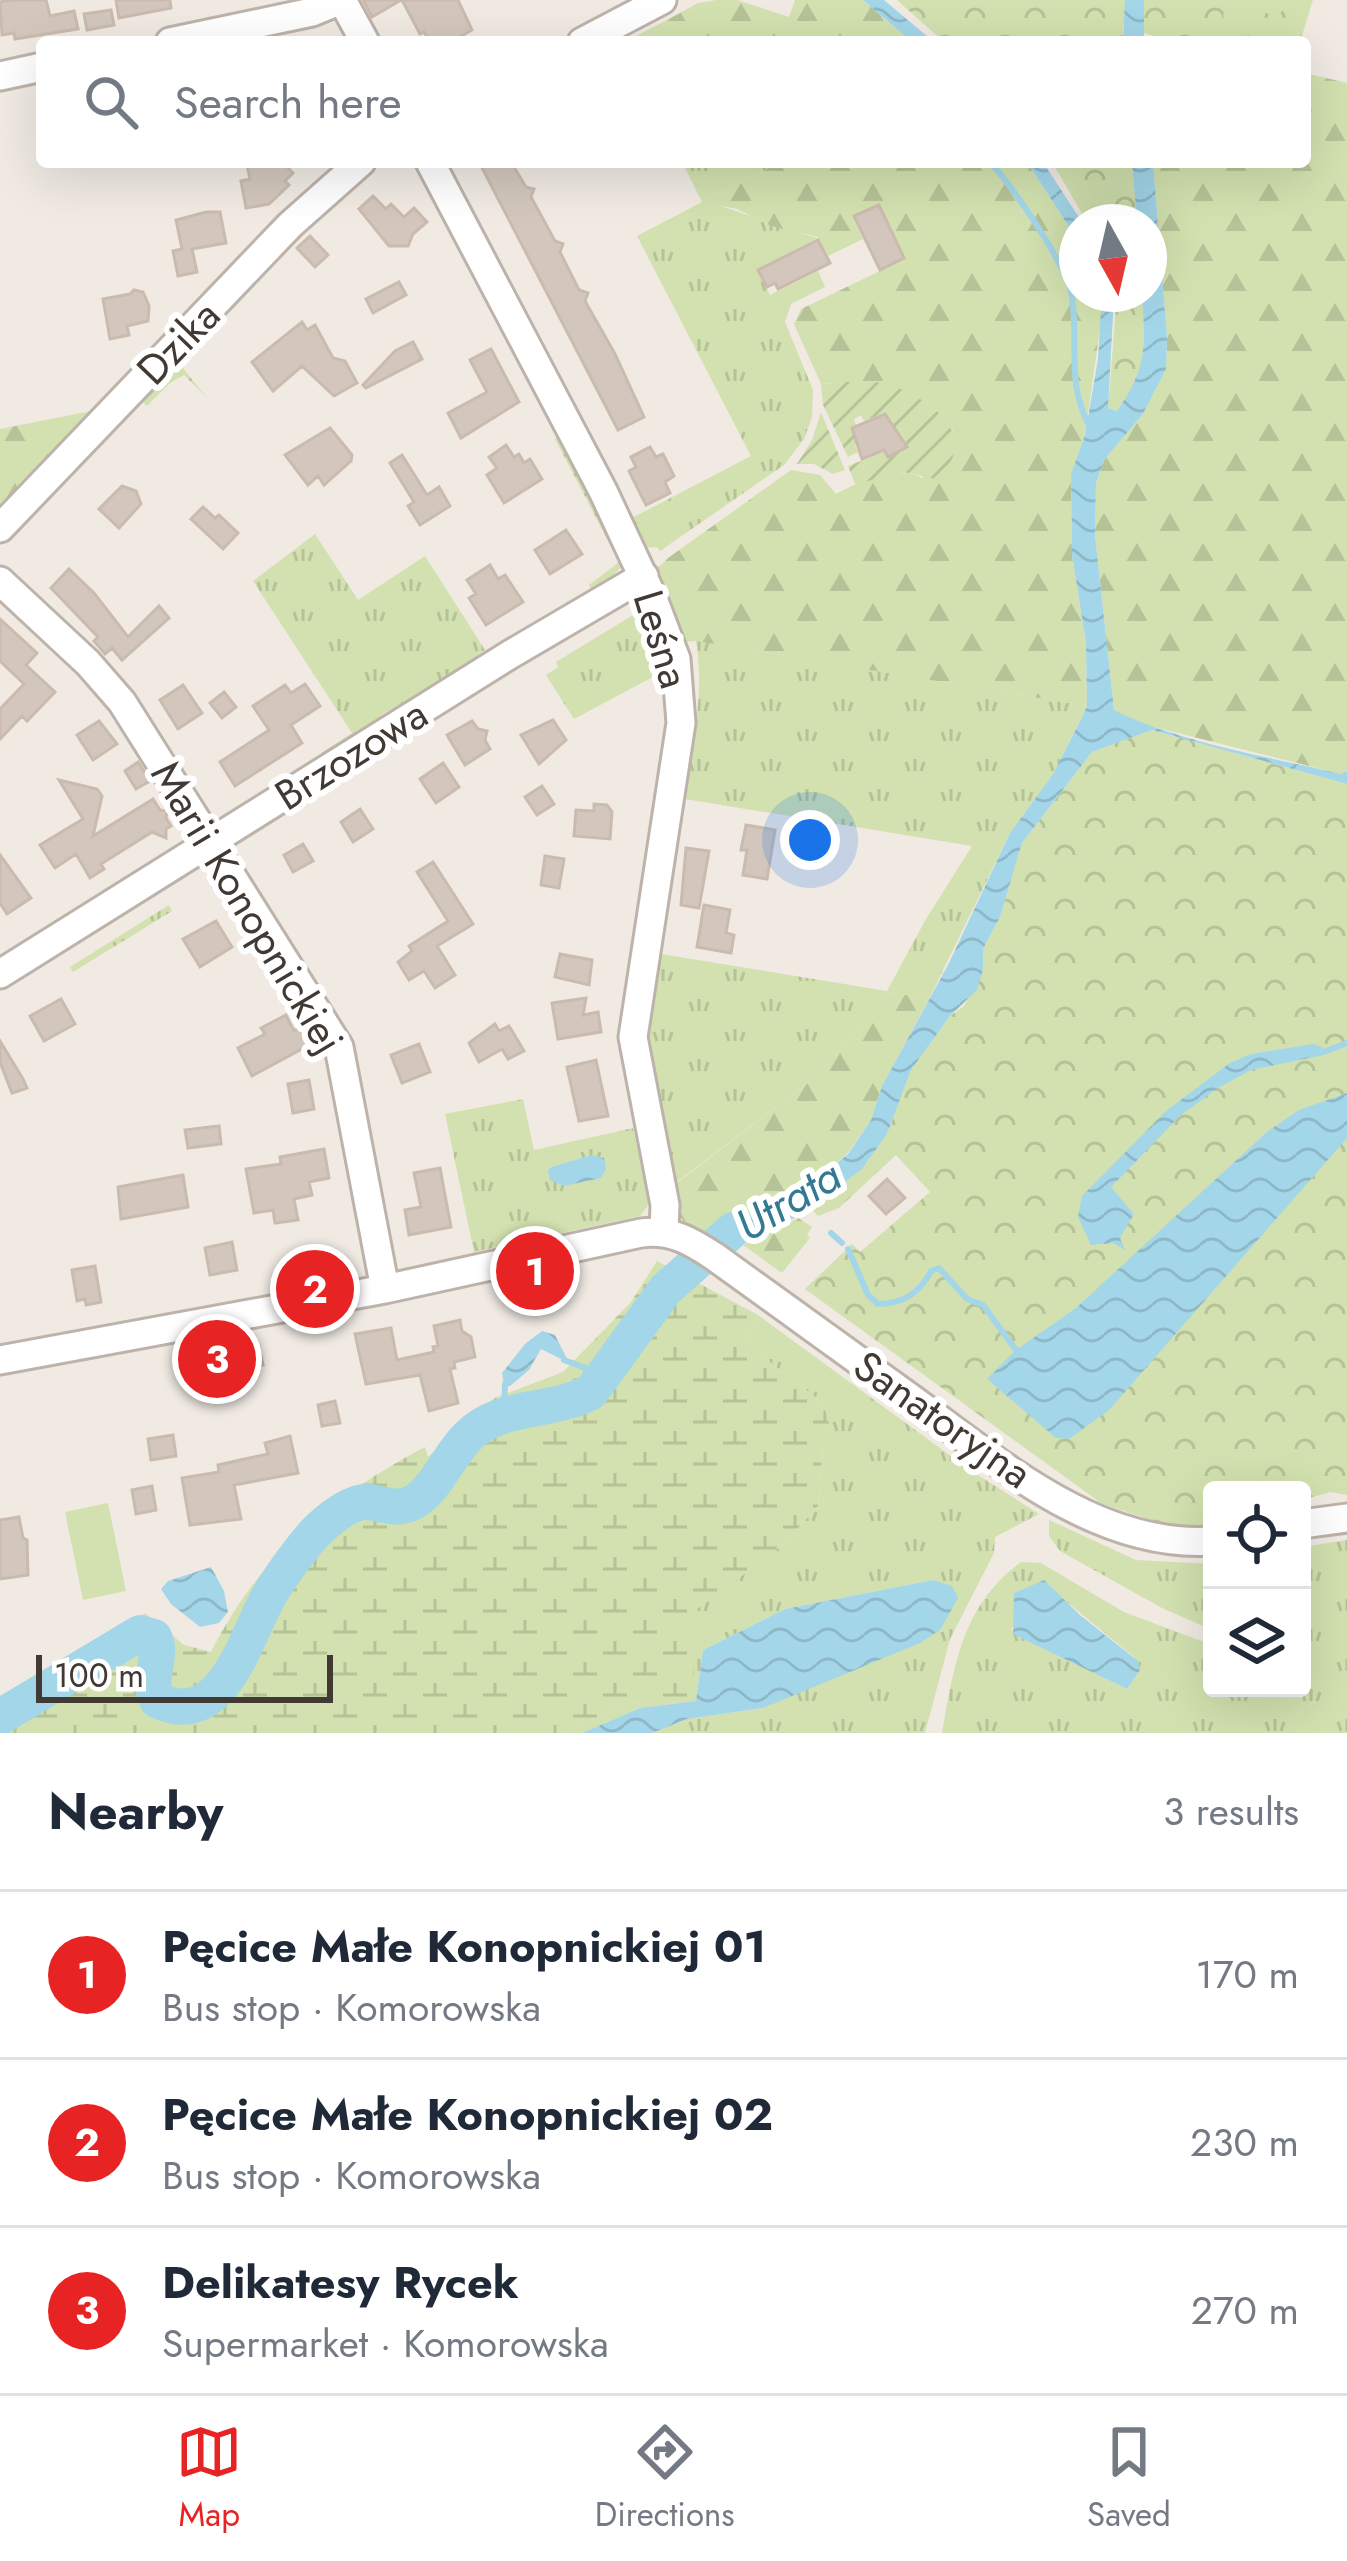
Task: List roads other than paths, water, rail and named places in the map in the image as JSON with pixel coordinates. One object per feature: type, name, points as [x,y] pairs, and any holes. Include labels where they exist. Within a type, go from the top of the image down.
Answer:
[{"type":"street","points":[[198,36],[312,12],[342,0],[362,36]]},
{"type":"street","points":[[593,36],[662,0]]},
{"type":"street","points":[[0,76],[36,69]]},
{"type":"street","name":"Dzika","points":[[0,528],[290,225],[354,168]]},
{"type":"street","name":"Leśna","points":[[433,168],[593,471],[644,576],[674,652],[682,705],[633,1037],[665,1205],[664,1232]]},
{"type":"street","name":"Brzozowa","points":[[0,974],[644,576]]},
{"type":"street","name":"Marii Konopnickiej","points":[[0,581],[112,689],[339,1047],[385,1289]]},
{"type":"street","points":[[0,1360],[664,1232]]},
{"type":"street","name":"Sanatoryjna","points":[[664,1232],[705,1251],[1070,1506],[1155,1538],[1203,1541]]},
{"type":"street","points":[[1311,1523],[1347,1518]]},
{"type":"water","points":[[863,0],[884,0],[927,36],[905,36]]},
{"type":"water","points":[[1125,0],[1144,0],[1144,36],[1123,36]]},
{"type":"water","points":[[1031,168],[1047,168],[1070,204],[1059,204],[1059,211]]},
{"type":"water","points":[[1132,168],[1153,168],[1156,204],[1136,204]]},
{"type":"water","points":[[1101,312],[1113,312],[1108,408],[1117,411],[1134,381],[1143,312],[1165,312],[1166,369],[1143,414],[1104,460],[1096,483],[1095,535],[1114,710],[1224,748],[1341,774],[1347,771],[1347,784],[1152,730],[1092,752],[1022,843],[1000,917],[983,949],[977,990],[950,1016],[911,1070],[887,1134],[862,1169],[802,1215],[732,1241],[721,1250],[705,1239],[717,1226],[803,1191],[848,1154],[871,1120],[882,1086],[949,963],[1010,833],[1053,774],[1087,706],[1086,643],[1072,555],[1071,474],[1085,435]]},
{"type":"water","points":[[1313,1044],[1322,1047],[1324,1055],[1251,1070],[1181,1115],[1111,1187],[1134,1214],[1120,1238],[1125,1250],[1113,1243],[1091,1245],[1078,1217],[1082,1196],[1166,1111],[1230,1063],[1251,1054]]},
{"type":"water","points":[[1347,1093],[1347,1138],[1109,1410],[1069,1439],[1056,1438],[987,1379],[1016,1350],[1076,1308],[1268,1131],[1299,1110]]},
{"type":"water","points":[[592,1155],[604,1158],[606,1169],[601,1178],[564,1186],[550,1180],[552,1167]]},
{"type":"water","points":[[542,1331],[555,1335],[569,1363],[541,1349],[529,1370],[504,1386],[502,1373]]},
{"type":"water","points":[[211,1567],[224,1591],[228,1612],[219,1623],[200,1627],[171,1604],[161,1589],[168,1581]]},
{"type":"water","points":[[933,1580],[952,1586],[958,1598],[940,1630],[920,1643],[763,1708],[687,1719],[652,1733],[582,1733],[640,1708],[696,1701],[703,1650],[785,1609]]},
{"type":"water","points":[[1044,1580],[1138,1661],[1140,1670],[1127,1689],[1013,1634],[1014,1593]]},
{"type":"waterway","points":[[995,168],[1038,227],[1068,283],[1078,394],[1089,425]]},
{"type":"waterway","points":[[1323,1052],[1347,1043]]},
{"type":"waterway","name":"Utrata","points":[[0,1717],[140,1633],[154,1637],[157,1645],[153,1684],[157,1700],[180,1707],[200,1703],[230,1674],[274,1587],[326,1522],[359,1503],[412,1503],[431,1487],[464,1441],[486,1423],[591,1392],[666,1289],[733,1230]]},
{"type":"waterway","points":[[831,1233],[842,1243]]},
{"type":"waterway","points":[[848,1249],[868,1295],[878,1304],[910,1296],[939,1268],[967,1299],[983,1305],[1016,1350]]},
{"type":"waterway","points":[[564,1360],[605,1375]]},
{"type":"waterway","points":[[504,1417],[505,1384]]},
{"type":"place","name":"Pęcice Małe Konopnickiej 01","points":[[535,1271]]},
{"type":"place","name":"Pęcice Małe Konopnickiej 02","points":[[315,1289]]},
{"type":"place","name":"Delikatesy Rycek","points":[[217,1359]]}]
